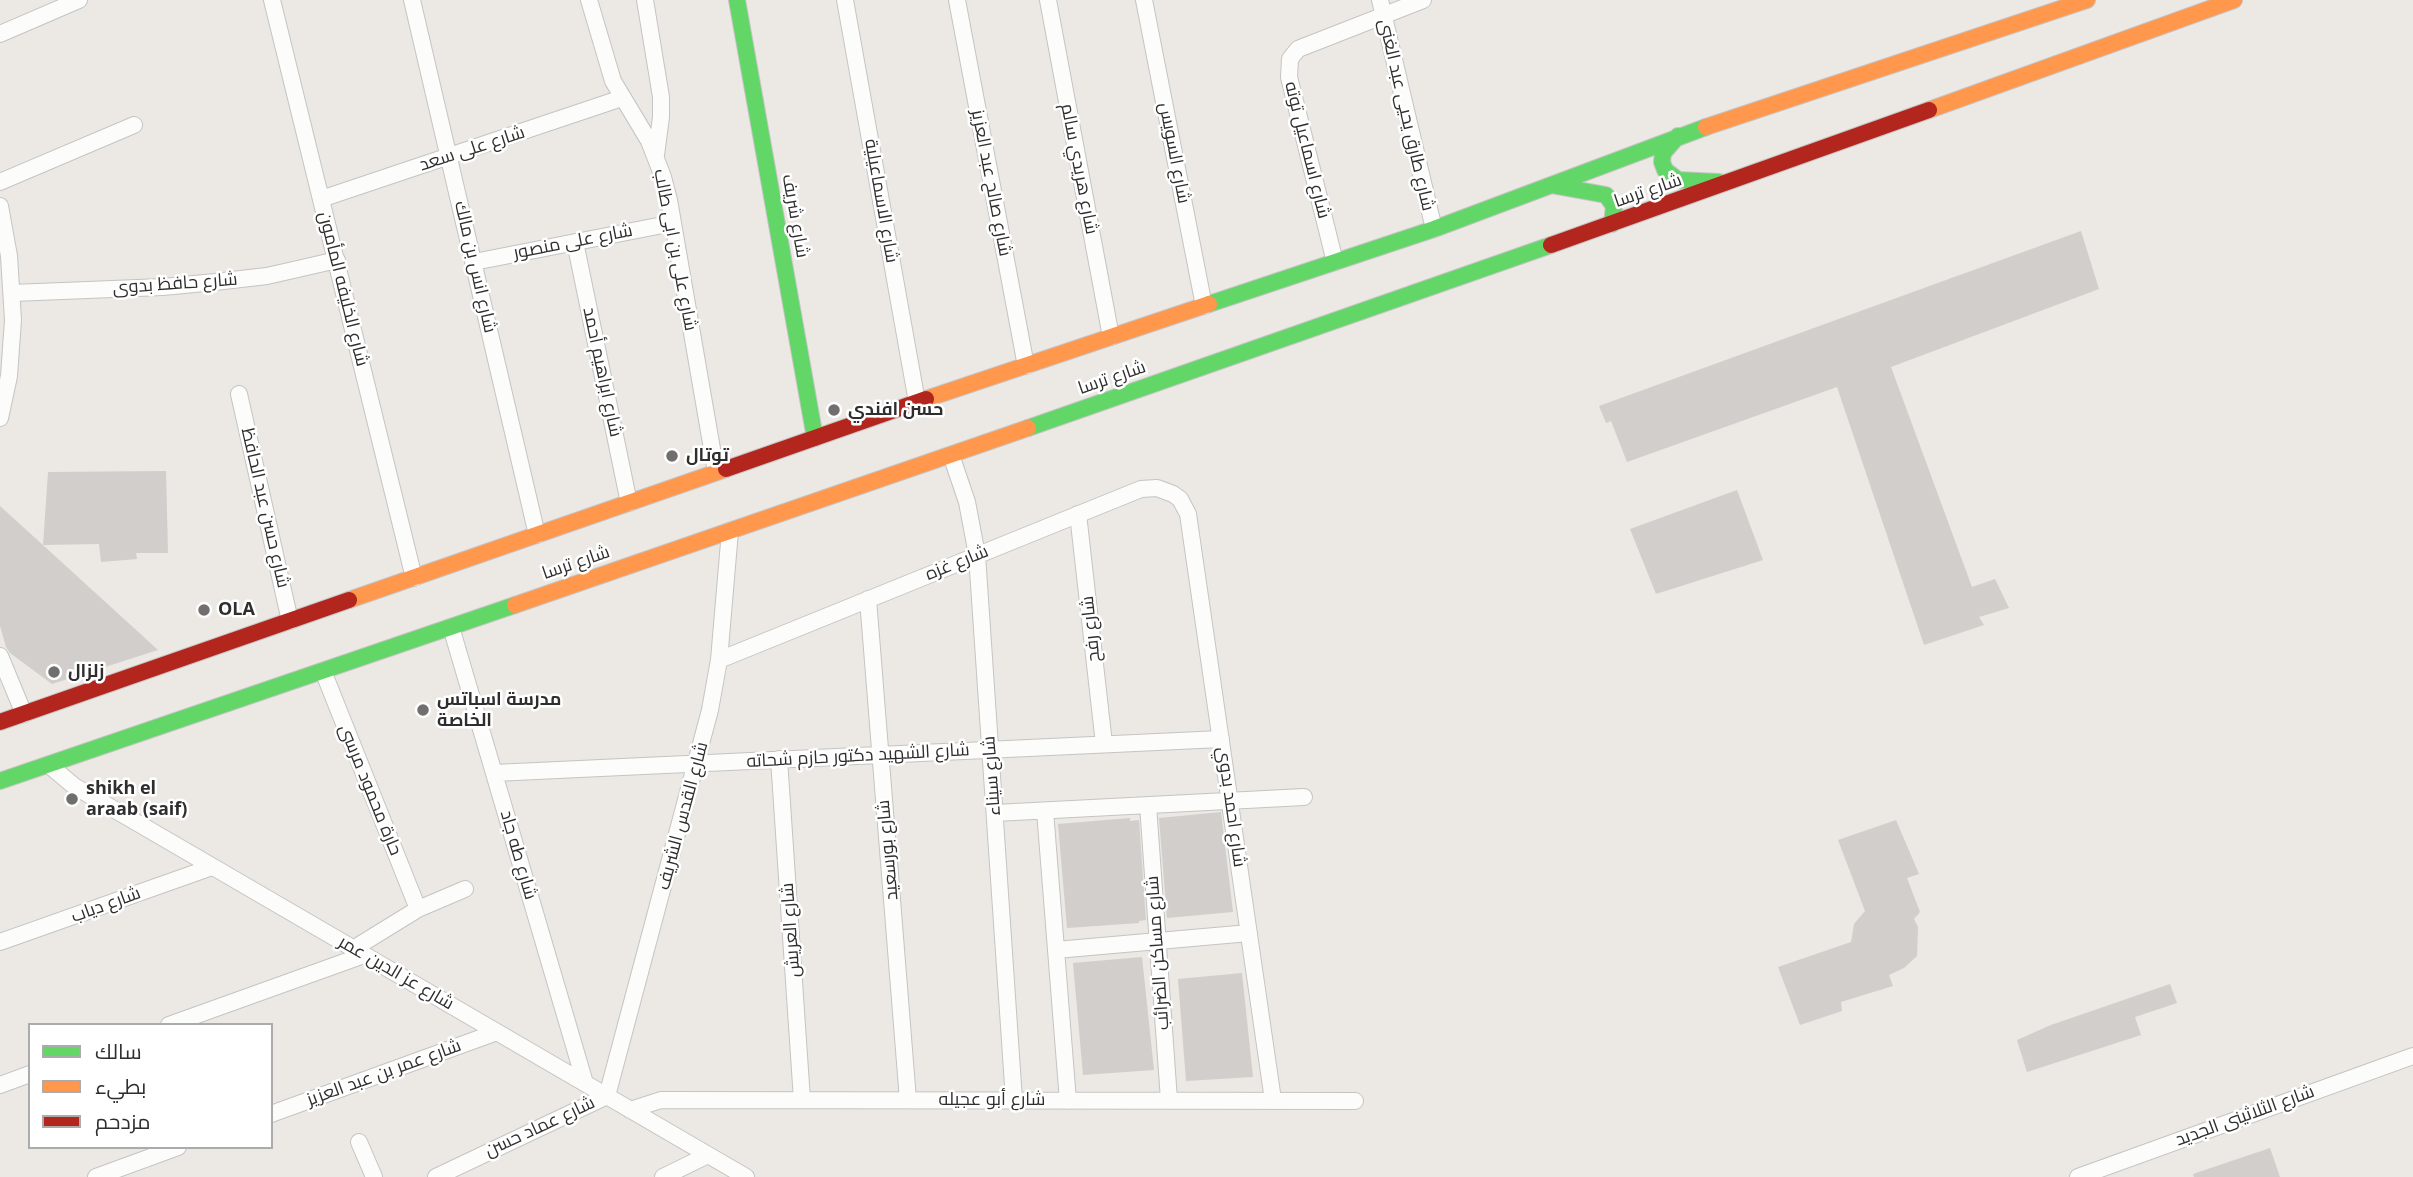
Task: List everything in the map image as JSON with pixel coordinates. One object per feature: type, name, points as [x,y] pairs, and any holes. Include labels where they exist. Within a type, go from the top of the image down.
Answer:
[{"type":"main road","name":"شارع شريف","points":[[737,0],[815,438]]},
{"type":"main road","name":"شارع ترسا","points":[[0,782],[1612,224],[2234,0]]},
{"type":"main road","points":[[0,722],[917,402],[1434,229],[1678,136],[2080,1]]},
{"type":"main road","points":[[1678,136],[1663,153],[1662,162],[1671,176],[1678,180],[1729,183]]},
{"type":"main road","points":[[1548,185],[1606,195],[1614,206],[1612,224]]},
{"type":"street","points":[[0,34],[79,0]]},
{"type":"street","name":"شارع الخليفه المأمون","points":[[272,0],[414,578]]},
{"type":"street","name":"شارع انس بن مالك","points":[[412,0],[537,535]]},
{"type":"street","name":"شارع على بن ابى طالب","points":[[589,0],[610,71],[622,98],[656,155],[669,200],[716,472]]},
{"type":"street","points":[[645,0],[661,97],[656,155]]},
{"type":"street","name":"شارع الاسماعيلية","points":[[845,0],[917,402]]},
{"type":"street","name":"شارع صالح عبد العزيز","points":[[957,0],[1026,366]]},
{"type":"street","name":"شارع هريدي سالم","points":[[1048,0],[1111,337]]},
{"type":"street","name":"شارع السويس","points":[[1144,0],[1204,306]]},
{"type":"street","name":"شارع اسماعيل توته","points":[[1335,262],[1288,65],[1293,53],[1298,49],[1381,8],[1423,0]]},
{"type":"street","name":"شارع طارق يحيى عبد الغنى","points":[[1381,8],[1434,229]]},
{"type":"street","name":"شارع على سعد","points":[[321,199],[622,98]]},
{"type":"street","points":[[0,182],[134,125]]},
{"type":"street","points":[[0,206],[12,293],[12,348],[0,418]]},
{"type":"street","name":"شارع على منصور","points":[[474,261],[673,223]]},
{"type":"street","name":"شارع ابراهيم أحمد","points":[[575,242],[629,503]]},
{"type":"street","name":"شارع حافظ بدوى","points":[[12,293],[163,287],[215,282],[267,276],[337,261]]},
{"type":"street","name":"شارع حسن عبد الحافظ","points":[[239,394],[290,621]]},
{"type":"street","name":"شارع سيناء","points":[[951,455],[967,502],[977,555],[1014,1100]]},
{"type":"street","name":"شارع غزه","points":[[719,660],[1149,487],[1173,494],[1180,499],[1188,514]]},
{"type":"street","name":"شارع رفح","points":[[1079,514],[1104,744]]},
{"type":"street","name":"شارع احمد بدوي","points":[[1188,514],[1273,1100]]},
{"type":"street","name":"شارع القدس الشريف","points":[[607,1096],[697,763],[719,660],[730,531]]},
{"type":"street","name":"شارع بورسعيد","points":[[868,599],[908,1100]]},
{"type":"street","name":"شارع طه جاد","points":[[451,627],[585,1083]]},
{"type":"street","points":[[0,656],[24,714]]},
{"type":"street","name":"حارة محمود مرسى","points":[[323,670],[418,909]]},
{"type":"street","name":"شارع الشهيد دكتور حازم شحاته","points":[[494,773],[1221,739]]},
{"type":"street","name":"شارع العريش","points":[[779,759],[802,1100]]},
{"type":"street","name":"شارع عز الدين عمر","points":[[49,765],[74,786],[746,1177]]},
{"type":"street","points":[[995,813],[1304,797]]},
{"type":"street","name":"شارع مساكن الضرائب","points":[[1148,805],[1168,1100]]},
{"type":"street","points":[[1045,811],[1068,1101]]},
{"type":"street","name":"شارع دياب","points":[[0,942],[212,867]]},
{"type":"street","points":[[174,1023],[358,952],[418,909],[465,890]]},
{"type":"street","points":[[1056,950],[1249,933]]},
{"type":"street","name":"شارع عمر بن عبد العزيز","points":[[273,1113],[497,1032]]},
{"type":"street","name":"شارع الثلاثينى الجديد","points":[[2078,1177],[2413,1056]]},
{"type":"street","points":[[0,1085],[28,1075]]},
{"type":"street","name":"شارع عماد حسن","points":[[436,1177],[466,1170],[607,1096]]},
{"type":"street","name":"شارع أبو عجيله","points":[[631,1110],[661,1100],[1355,1101]]},
{"type":"street","points":[[359,1142],[374,1177]]},
{"type":"street","points":[[96,1177],[173,1149]]},
{"type":"street","points":[[663,1177],[708,1155]]},
{"type":"building","points":[[2081,231],[2099,289],[1891,367],[1972,587],[1995,579],[2009,608],[1979,617],[1984,625],[1924,645],[1837,387],[1627,462],[1611,421],[1606,423],[1599,406]]},
{"type":"building","points":[[166,471],[168,553],[136,553],[137,559],[101,562],[99,544],[43,545],[48,472]]},
{"type":"building","points":[[1737,490],[1763,560],[1656,594],[1630,529]]},
{"type":"building","points":[[0,506],[158,650],[52,684],[10,653],[0,626]]},
{"type":"building","points":[[1221,812],[1233,912],[1167,918],[1159,818]]},
{"type":"building","points":[[1130,818],[1130,821],[1139,820],[1146,920],[1139,923],[1067,928],[1058,824]]},
{"type":"building","points":[[1896,820],[1919,874],[1907,878],[1920,912],[1914,919],[1918,927],[1917,956],[1904,968],[1889,975],[1893,986],[1841,1002],[1842,1011],[1800,1025],[1778,967],[1851,942],[1854,924],[1865,911],[1838,840]]},
{"type":"building","points":[[1142,957],[1154,1070],[1083,1075],[1073,963]]},
{"type":"building","points":[[1242,973],[1253,1077],[1186,1081],[1178,979]]},
{"type":"building","points":[[2170,984],[2177,1003],[2135,1017],[2141,1035],[2027,1072],[2017,1040],[2051,1025]]},
{"type":"building","points":[[2270,1148],[2280,1177],[2194,1177],[2193,1174]]},
{"type":"traffic: fast","points":[[737,0],[815,438]]},
{"type":"traffic: fast","points":[[1209,304],[1434,229],[1706,127]]},
{"type":"traffic: fast","points":[[1678,136],[1663,153],[1665,170],[1678,180],[1719,182]]},
{"type":"traffic: fast","points":[[1551,185],[1606,195],[1614,206],[1612,224]]},
{"type":"traffic: fast","points":[[1028,428],[1551,245]]},
{"type":"traffic: fast","points":[[0,781],[515,605]]},
{"type":"traffic: slow","points":[[1706,127],[2087,0]]},
{"type":"traffic: slow","points":[[1929,110],[2234,0]]},
{"type":"traffic: slow","points":[[926,399],[1209,304]]},
{"type":"traffic: slow","points":[[515,605],[1028,428]]},
{"type":"traffic: slow","points":[[349,600],[726,469]]},
{"type":"traffic: jam","points":[[1551,245],[1929,110]]},
{"type":"traffic: jam","points":[[726,469],[926,399]]},
{"type":"traffic: jam","points":[[0,722],[349,600]]},
{"type":"place","name":"حسن افندي","points":[[834,410]]},
{"type":"place","name":"توتال","points":[[672,456]]},
{"type":"place","name":"OLA","points":[[204,610]]},
{"type":"place","name":"زلزال","points":[[54,672]]},
{"type":"place","name":"مدرسة اسباتس الخاصة","points":[[423,710]]},
{"type":"place","name":"shikh el araab (saif)","points":[[72,799]]}]
